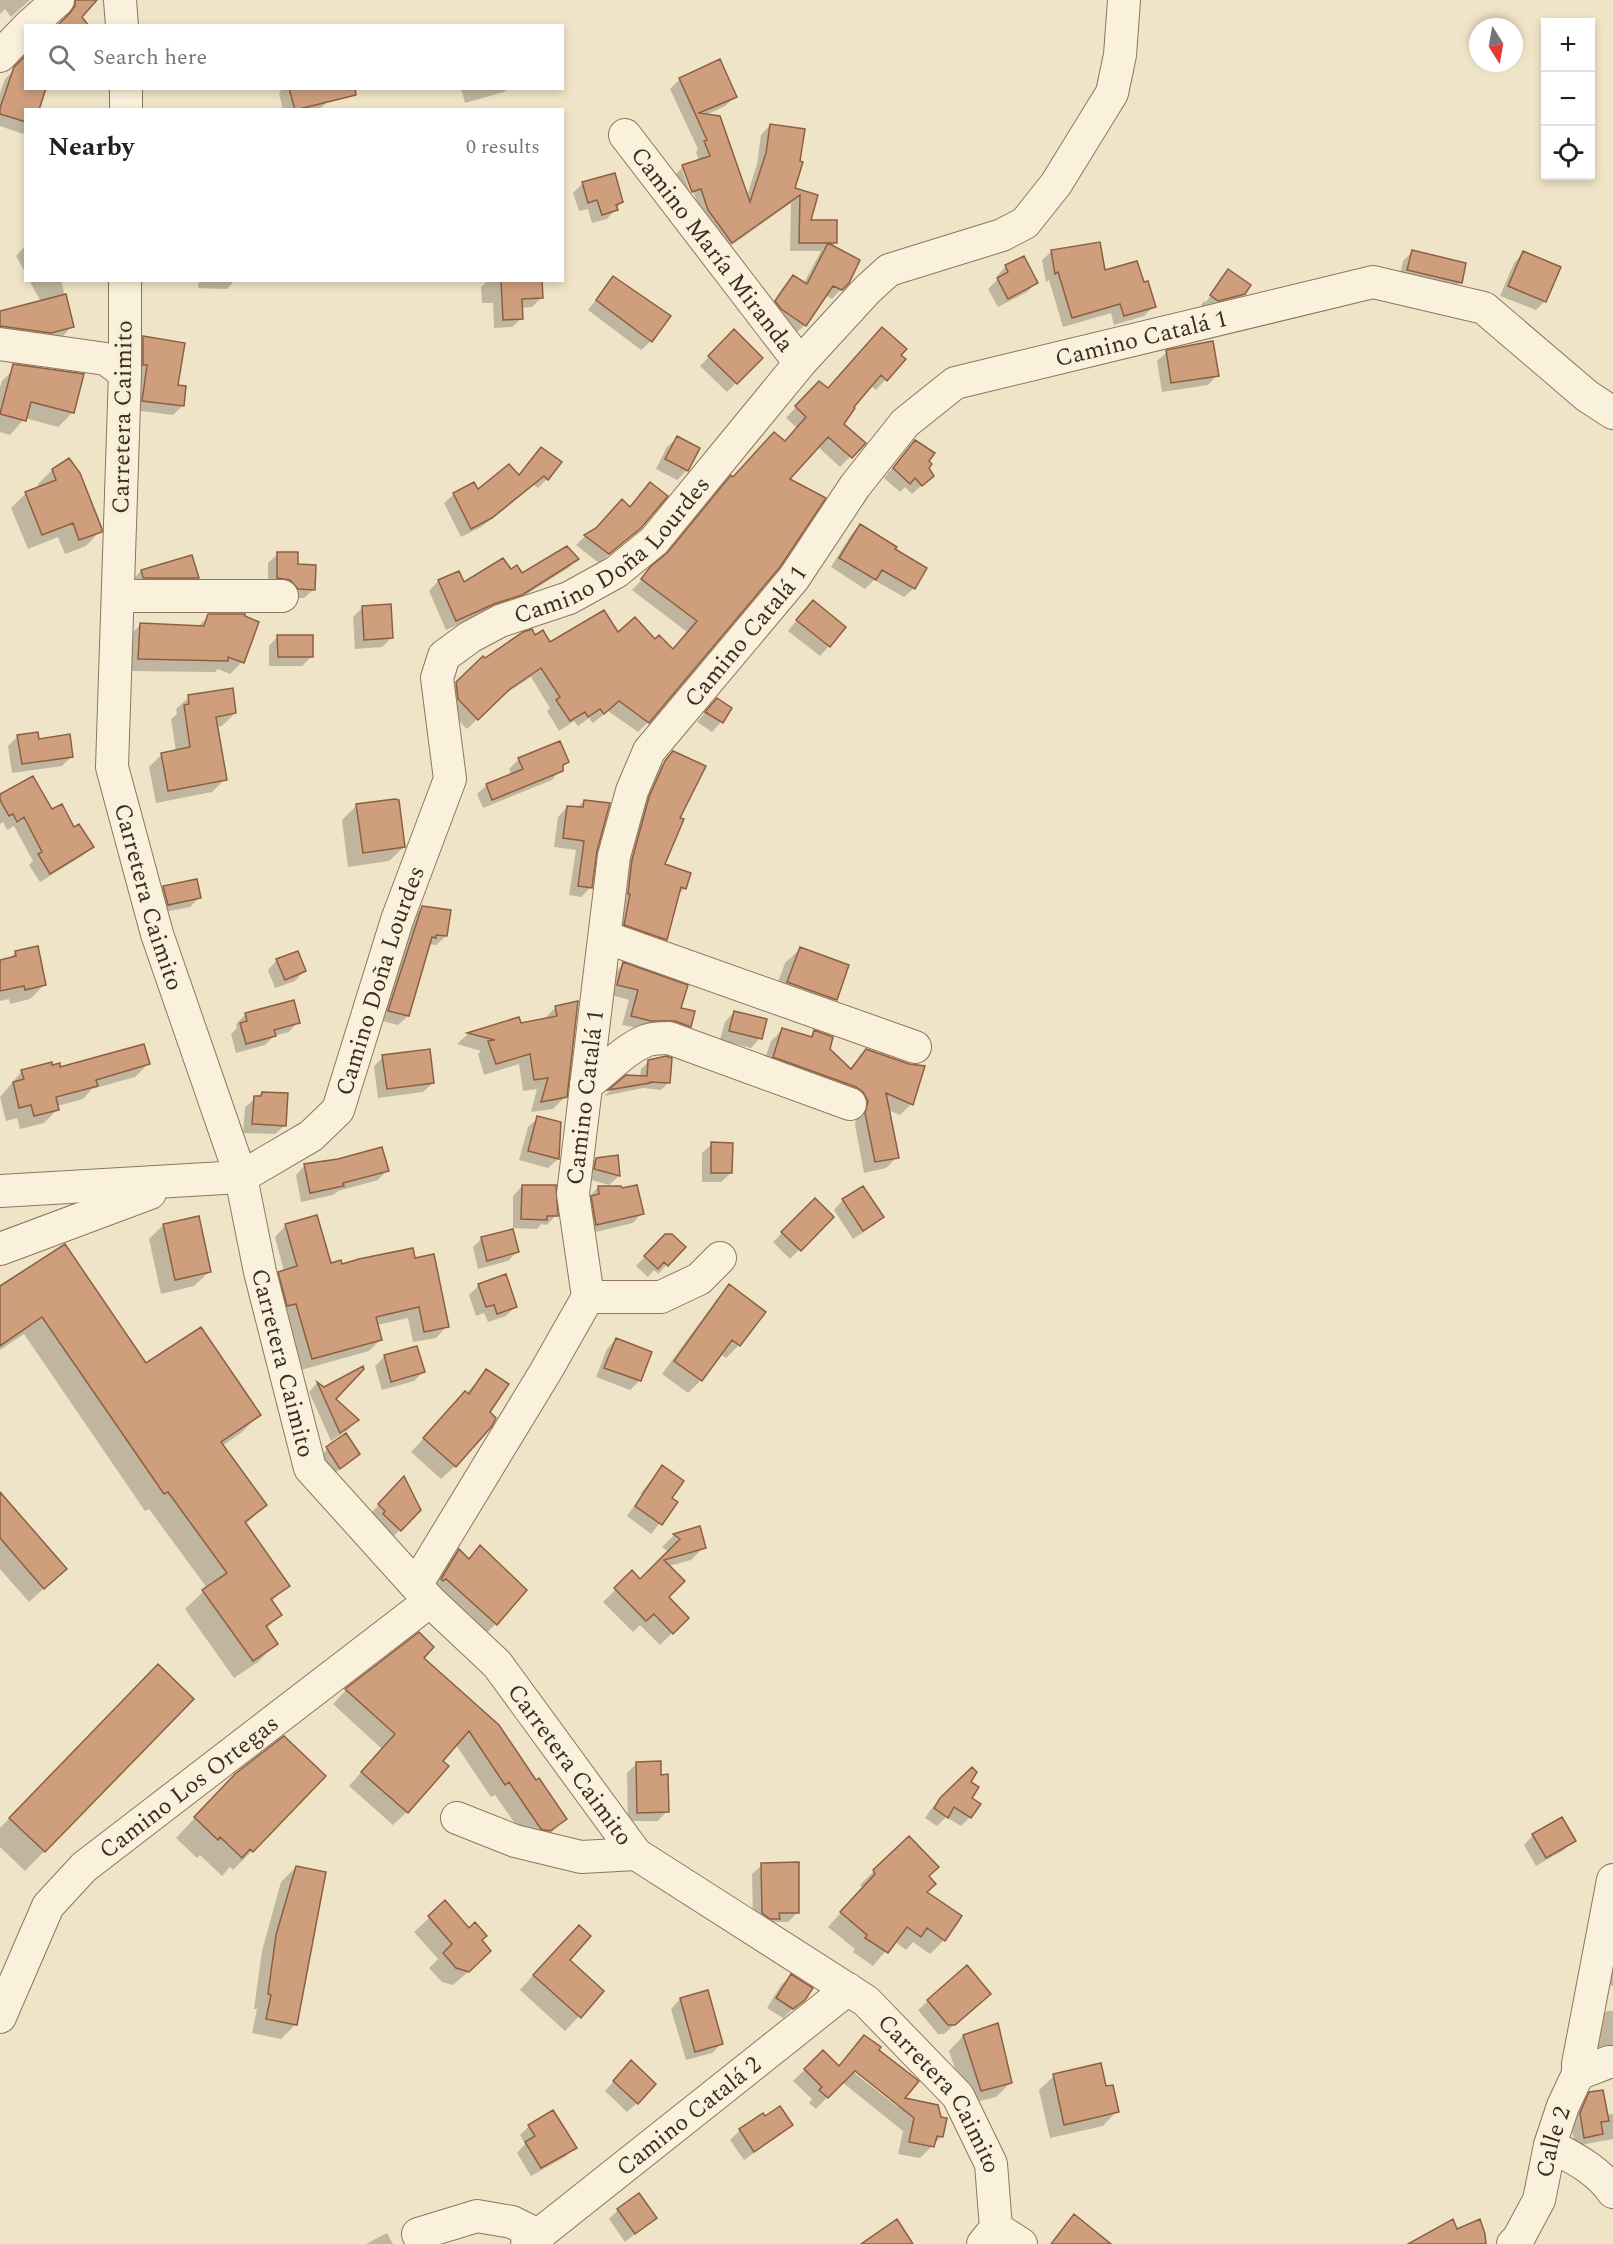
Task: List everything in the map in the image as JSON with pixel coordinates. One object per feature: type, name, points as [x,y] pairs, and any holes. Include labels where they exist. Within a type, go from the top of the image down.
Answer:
[{"type":"street","points":[[31,24],[58,0]]},
{"type":"street","points":[[120,0],[122,24]]},
{"type":"street","name":"Camino Doña Lourdes","points":[[241,1177],[311,1136],[338,1110],[397,920],[443,803],[450,779],[437,678],[444,656],[500,621],[569,598],[616,572],[654,541],[800,363],[867,290],[889,270],[1002,235],[1025,223],[1056,184],[1112,93],[1120,55],[1124,0]]},
{"type":"street","points":[[0,56],[24,31]]},
{"type":"street","points":[[126,90],[126,108]]},
{"type":"street","name":"Camino María Miranda","points":[[625,135],[800,363]]},
{"type":"street","name":"Carretera Caimito","points":[[125,282],[125,373],[112,767],[157,934],[241,1177],[260,1272],[310,1468],[423,1593],[497,1664],[636,1854],[866,2001],[958,2096],[991,2164],[1001,2240]]},
{"type":"street","name":"Camino Catalá 1","points":[[588,1297],[573,1194],[614,856],[632,791],[649,751],[795,578],[855,486],[904,423],[955,383],[1373,282],[1484,308],[1587,396],[1613,413]]},
{"type":"street","points":[[0,344],[106,359],[125,373]]},
{"type":"street","points":[[118,596],[282,596]]},
{"type":"street","points":[[605,937],[915,1047]]},
{"type":"street","points":[[586,1085],[630,1050],[647,1040],[669,1038],[850,1104]]},
{"type":"street","points":[[0,1191],[241,1177]]},
{"type":"street","points":[[0,1250],[182,1181]]},
{"type":"street","points":[[423,1593],[588,1297],[661,1297],[699,1279],[720,1258]]},
{"type":"street","name":"Camino Los Ortegas","points":[[0,2017],[48,1906],[84,1867],[423,1593]]},
{"type":"street","points":[[457,1818],[515,1841],[581,1857],[636,1854]]},
{"type":"street","name":"Calle 2","points":[[1513,2244],[1539,2200],[1550,2145],[1563,2106],[1578,2074],[1613,1880]]},
{"type":"street","name":"Camino Catalá 2","points":[[533,2240],[848,1989]]},
{"type":"street","points":[[1578,2074],[1613,2062]]},
{"type":"street","points":[[1550,2145],[1604,2179],[1613,2192]]},
{"type":"street","points":[[418,2234],[477,2216],[512,2222],[533,2240]]},
{"type":"building","points":[[75,0],[97,0],[82,17],[87,24],[59,24],[70,13],[75,6]]},
{"type":"building","points":[[24,57],[24,90],[45,90],[40,108],[24,108],[24,121],[0,114],[14,67]]},
{"type":"building","points":[[720,59],[737,97],[699,113],[720,116],[750,202],[766,153],[770,124],[805,129],[800,161],[803,162],[795,188],[818,195],[811,220],[837,220],[837,243],[799,243],[800,195],[732,243],[708,210],[701,189],[692,192],[682,165],[710,156],[704,141],[707,140],[679,78]]},
{"type":"building","points":[[290,90],[355,90],[356,95],[294,108]]},
{"type":"building","points":[[615,173],[623,202],[616,205],[618,210],[602,215],[597,200],[588,203],[582,182]]},
{"type":"building","points":[[1100,242],[1105,270],[1137,261],[1144,282],[1148,281],[1156,307],[1124,316],[1120,304],[1072,318],[1058,272],[1055,274],[1051,250]]},
{"type":"building","points":[[828,243],[860,260],[849,283],[842,290],[833,286],[806,326],[781,309],[775,301],[793,275],[807,284]]},
{"type":"building","points":[[1412,250],[1466,263],[1462,283],[1407,270]]},
{"type":"building","points":[[1523,251],[1561,267],[1546,302],[1508,286]]},
{"type":"building","points":[[1024,256],[1038,283],[1008,299],[997,278],[1008,272],[1005,265]]},
{"type":"building","points":[[1228,269],[1251,285],[1245,294],[1218,301],[1210,295]]},
{"type":"building","points":[[613,276],[671,316],[652,342],[596,300]]},
{"type":"building","points":[[501,282],[542,282],[543,298],[522,299],[523,319],[503,320]]},
{"type":"building","points":[[66,294],[74,327],[51,333],[0,326],[0,311]]},
{"type":"building","points":[[882,327],[907,349],[901,355],[906,359],[887,381],[881,375],[854,407],[844,424],[866,443],[852,458],[828,437],[790,479],[826,498],[780,567],[649,723],[619,701],[604,714],[600,709],[588,717],[585,712],[570,721],[556,700],[560,697],[541,668],[510,689],[478,720],[458,699],[456,682],[483,656],[485,658],[523,632],[532,629],[535,635],[543,630],[550,642],[604,610],[618,632],[635,617],[655,639],[659,635],[673,649],[697,621],[641,579],[650,567],[668,552],[731,475],[733,477],[774,432],[785,441],[806,417],[795,406],[819,381],[828,388]]},
{"type":"building","points":[[734,329],[763,358],[737,384],[708,356]]},
{"type":"building","points":[[143,336],[185,343],[178,385],[186,386],[184,406],[142,401],[147,365],[143,365]]},
{"type":"building","points":[[1213,341],[1219,376],[1171,383],[1166,350]]},
{"type":"building","points":[[13,364],[84,374],[74,413],[31,402],[26,421],[0,414]]},
{"type":"building","points":[[677,436],[700,448],[688,471],[665,459]]},
{"type":"building","points":[[915,440],[935,453],[929,461],[932,464],[929,468],[934,476],[922,486],[915,478],[910,484],[893,468]]},
{"type":"building","points":[[541,447],[562,462],[548,480],[544,476],[492,518],[471,529],[453,493],[474,482],[478,489],[509,464],[519,475]]},
{"type":"building","points":[[69,458],[80,473],[102,529],[102,532],[79,540],[73,523],[42,535],[25,492],[56,480],[52,469]]},
{"type":"building","points":[[650,482],[668,496],[641,528],[609,554],[584,535],[596,528],[622,499],[630,507]]},
{"type":"building","points":[[860,524],[927,568],[915,589],[882,570],[876,580],[839,558]]},
{"type":"building","points":[[567,546],[579,559],[522,595],[494,604],[456,621],[438,580],[459,571],[464,582],[503,558],[511,569],[517,565],[522,573]]},
{"type":"building","points":[[277,552],[298,552],[298,564],[316,565],[315,590],[298,589],[290,580],[277,578]]},
{"type":"building","points":[[192,555],[199,578],[143,578],[141,570]]},
{"type":"building","points":[[813,600],[846,627],[830,647],[796,620]]},
{"type":"building","points":[[391,604],[393,638],[364,640],[362,606]]},
{"type":"building","points":[[208,614],[245,614],[259,622],[244,663],[228,657],[228,661],[138,659],[140,623],[204,626]]},
{"type":"building","points":[[277,635],[313,635],[313,657],[278,657]]},
{"type":"building","points":[[233,688],[236,713],[216,717],[227,780],[168,791],[161,753],[190,747],[184,705],[189,704],[188,695]]},
{"type":"building","points":[[717,698],[732,708],[723,723],[705,712]]},
{"type":"building","points":[[38,732],[39,739],[70,734],[73,757],[22,764],[17,735]]},
{"type":"building","points":[[560,741],[569,762],[563,765],[563,771],[492,800],[486,784],[523,769],[518,758]]},
{"type":"building","points":[[673,751],[706,766],[680,818],[684,819],[665,864],[691,873],[686,889],[681,887],[667,940],[624,925],[630,894],[628,894],[632,860],[649,797],[665,761]]},
{"type":"building","points":[[33,776],[52,809],[62,804],[74,827],[79,824],[94,847],[50,874],[38,854],[42,852],[24,817],[17,822],[13,814],[9,816],[0,800],[0,794]]},
{"type":"building","points":[[399,800],[405,847],[363,853],[356,804]]},
{"type":"building","points":[[584,800],[610,803],[597,851],[592,888],[578,886],[584,841],[563,838],[567,806],[583,807]]},
{"type":"building","points":[[197,879],[201,898],[168,905],[163,886]]},
{"type":"building","points":[[422,906],[451,910],[447,936],[432,937],[409,1016],[388,1011]]},
{"type":"building","points":[[38,946],[46,985],[25,990],[24,986],[0,991],[0,960],[16,956],[15,951]]},
{"type":"building","points":[[800,947],[849,965],[837,1000],[787,982]]},
{"type":"building","points":[[298,951],[306,971],[285,980],[276,959]]},
{"type":"building","points":[[623,962],[688,985],[681,1008],[695,1011],[691,1027],[675,1021],[651,1021],[631,1016],[638,990],[617,985]]},
{"type":"building","points":[[294,1000],[300,1023],[274,1030],[276,1036],[246,1044],[240,1023],[247,1021],[245,1013]]},
{"type":"building","points":[[578,1001],[567,1097],[541,1102],[548,1078],[534,1080],[530,1054],[496,1064],[488,1041],[495,1040],[467,1033],[519,1017],[521,1023],[557,1016],[555,1006]]},
{"type":"building","points":[[734,1011],[767,1019],[762,1039],[729,1031]]},
{"type":"building","points":[[782,1028],[812,1037],[814,1030],[833,1037],[830,1049],[851,1069],[866,1049],[909,1064],[925,1066],[913,1105],[886,1093],[899,1158],[875,1162],[865,1113],[868,1101],[863,1092],[856,1087],[773,1057]]},
{"type":"building","points":[[144,1044],[150,1064],[96,1080],[98,1086],[56,1097],[59,1110],[34,1116],[31,1105],[19,1108],[13,1082],[24,1079],[21,1070],[52,1062],[52,1065],[60,1063],[60,1067]]},
{"type":"building","points":[[430,1049],[434,1083],[387,1089],[382,1055]]},
{"type":"building","points":[[666,1056],[672,1058],[670,1083],[650,1082],[608,1090],[626,1075],[647,1076],[648,1060]]},
{"type":"building","points":[[262,1092],[288,1093],[286,1126],[252,1124],[254,1096],[261,1096]]},
{"type":"building","points":[[537,1116],[561,1122],[559,1159],[528,1151]]},
{"type":"building","points":[[711,1142],[733,1143],[732,1173],[711,1173]]},
{"type":"building","points":[[382,1147],[389,1171],[343,1183],[344,1186],[310,1193],[304,1164],[338,1159]]},
{"type":"building","points":[[618,1155],[620,1176],[594,1169],[596,1158]]},
{"type":"building","points":[[522,1185],[556,1185],[558,1216],[547,1216],[547,1220],[521,1219]]},
{"type":"building","points":[[637,1185],[644,1214],[596,1225],[591,1196],[599,1194],[598,1186],[621,1186],[622,1188]]},
{"type":"building","points":[[863,1186],[884,1217],[863,1231],[842,1199]]},
{"type":"building","points":[[815,1198],[834,1217],[801,1251],[781,1232]]},
{"type":"building","points":[[317,1215],[331,1263],[341,1260],[342,1264],[413,1248],[415,1258],[434,1254],[449,1327],[424,1332],[419,1307],[376,1317],[382,1340],[312,1359],[296,1304],[287,1306],[278,1272],[297,1266],[285,1224]]},
{"type":"building","points":[[199,1216],[211,1272],[175,1280],[163,1224]]},
{"type":"building","points":[[513,1229],[519,1252],[487,1261],[481,1237]]},
{"type":"building","points":[[665,1234],[672,1234],[686,1247],[668,1266],[664,1262],[658,1269],[644,1256]]},
{"type":"building","points":[[65,1244],[146,1363],[201,1327],[261,1415],[221,1442],[267,1505],[245,1522],[290,1586],[271,1599],[282,1615],[266,1626],[278,1644],[253,1661],[202,1590],[227,1573],[168,1492],[164,1494],[42,1317],[0,1346],[0,1286]]},
{"type":"building","points":[[506,1274],[517,1307],[497,1314],[494,1305],[486,1307],[478,1284]]},
{"type":"building","points":[[729,1284],[766,1312],[740,1346],[732,1340],[702,1381],[674,1361]]},
{"type":"building","points":[[616,1338],[652,1352],[641,1381],[604,1368]]},
{"type":"building","points":[[417,1346],[425,1372],[391,1382],[384,1355]]},
{"type":"building","points":[[363,1366],[364,1369],[336,1399],[359,1420],[340,1433],[317,1382],[324,1387]]},
{"type":"building","points":[[486,1369],[509,1384],[490,1412],[496,1418],[492,1426],[456,1467],[423,1438],[465,1391],[469,1394]]},
{"type":"building","points":[[346,1433],[360,1454],[340,1469],[326,1447]]},
{"type":"building","points":[[662,1465],[684,1481],[672,1498],[678,1502],[662,1525],[635,1506]]},
{"type":"building","points":[[404,1476],[421,1510],[401,1531],[383,1514],[385,1511],[378,1504]]},
{"type":"building","points":[[0,1492],[67,1569],[44,1589],[0,1538]]},
{"type":"building","points":[[700,1526],[706,1548],[664,1560],[685,1581],[669,1597],[689,1618],[673,1634],[654,1614],[646,1621],[614,1588],[632,1570],[640,1579],[680,1539],[673,1534]]},
{"type":"building","points":[[480,1545],[527,1590],[497,1625],[446,1579],[443,1581],[441,1579],[459,1549],[469,1559]]},
{"type":"building","points":[[419,1632],[434,1647],[424,1658],[499,1725],[536,1780],[539,1778],[567,1819],[550,1831],[541,1829],[509,1782],[505,1785],[469,1731],[443,1761],[449,1766],[408,1813],[361,1772],[395,1734],[345,1689]]},
{"type":"building","points":[[158,1664],[194,1699],[45,1852],[9,1818]]},
{"type":"building","points":[[284,1736],[326,1776],[253,1852],[250,1849],[242,1858],[220,1837],[218,1840],[194,1817],[236,1773]]},
{"type":"building","points":[[661,1761],[661,1775],[668,1774],[669,1812],[637,1813],[636,1762]]},
{"type":"building","points":[[972,1767],[977,1772],[971,1782],[979,1787],[972,1798],[981,1804],[971,1818],[954,1807],[948,1818],[934,1808],[940,1798]]},
{"type":"building","points":[[1562,1817],[1576,1841],[1546,1858],[1532,1834]]},
{"type":"building","points":[[909,1836],[939,1867],[929,1876],[936,1884],[927,1892],[962,1916],[945,1941],[927,1928],[921,1937],[907,1927],[888,1953],[865,1938],[867,1935],[840,1912],[875,1874],[873,1870]]},
{"type":"building","points":[[799,1862],[799,1913],[779,1913],[780,1919],[770,1919],[762,1913],[761,1863]]},
{"type":"building","points":[[296,1866],[326,1872],[297,2025],[266,2019],[271,1995],[268,1994],[276,1935]]},
{"type":"building","points":[[445,1900],[469,1928],[475,1922],[487,1936],[482,1940],[491,1951],[469,1972],[456,1968],[443,1953],[452,1944],[428,1916]]},
{"type":"building","points":[[579,1925],[591,1936],[570,1960],[604,1991],[581,2018],[533,1975]]},
{"type":"building","points":[[967,1965],[991,1994],[955,2025],[948,2025],[927,2000]]},
{"type":"building","points":[[791,1974],[813,1988],[805,2000],[793,2009],[776,1998]]},
{"type":"building","points":[[708,1990],[723,2044],[695,2052],[680,1998]]},
{"type":"building","points":[[998,2023],[1012,2083],[981,2091],[963,2035]]},
{"type":"building","points":[[864,2035],[881,2047],[879,2050],[919,2081],[905,2098],[938,2105],[941,2117],[947,2118],[943,2137],[937,2136],[934,2147],[909,2142],[914,2118],[855,2071],[828,2098],[819,2090],[822,2087],[804,2069],[823,2050],[839,2066]]},
{"type":"building","points":[[631,2060],[656,2084],[638,2104],[613,2081]]},
{"type":"building","points":[[1101,2063],[1106,2086],[1113,2085],[1119,2112],[1064,2125],[1053,2074]]},
{"type":"building","points":[[1603,2090],[1609,2121],[1601,2122],[1603,2134],[1584,2138],[1580,2113],[1589,2092]]},
{"type":"building","points":[[780,2106],[793,2125],[754,2152],[739,2129],[763,2113],[765,2116]]},
{"type":"building","points":[[553,2110],[577,2148],[541,2168],[525,2142],[535,2136],[528,2125]]},
{"type":"building","points":[[639,2193],[657,2218],[635,2234],[617,2209]]},
{"type":"building","points":[[1074,2214],[1111,2244],[1051,2244]]},
{"type":"building","points":[[897,2219],[913,2244],[861,2244]]},
{"type":"building","points":[[1453,2219],[1457,2229],[1480,2219],[1486,2244],[1408,2244]]}]
